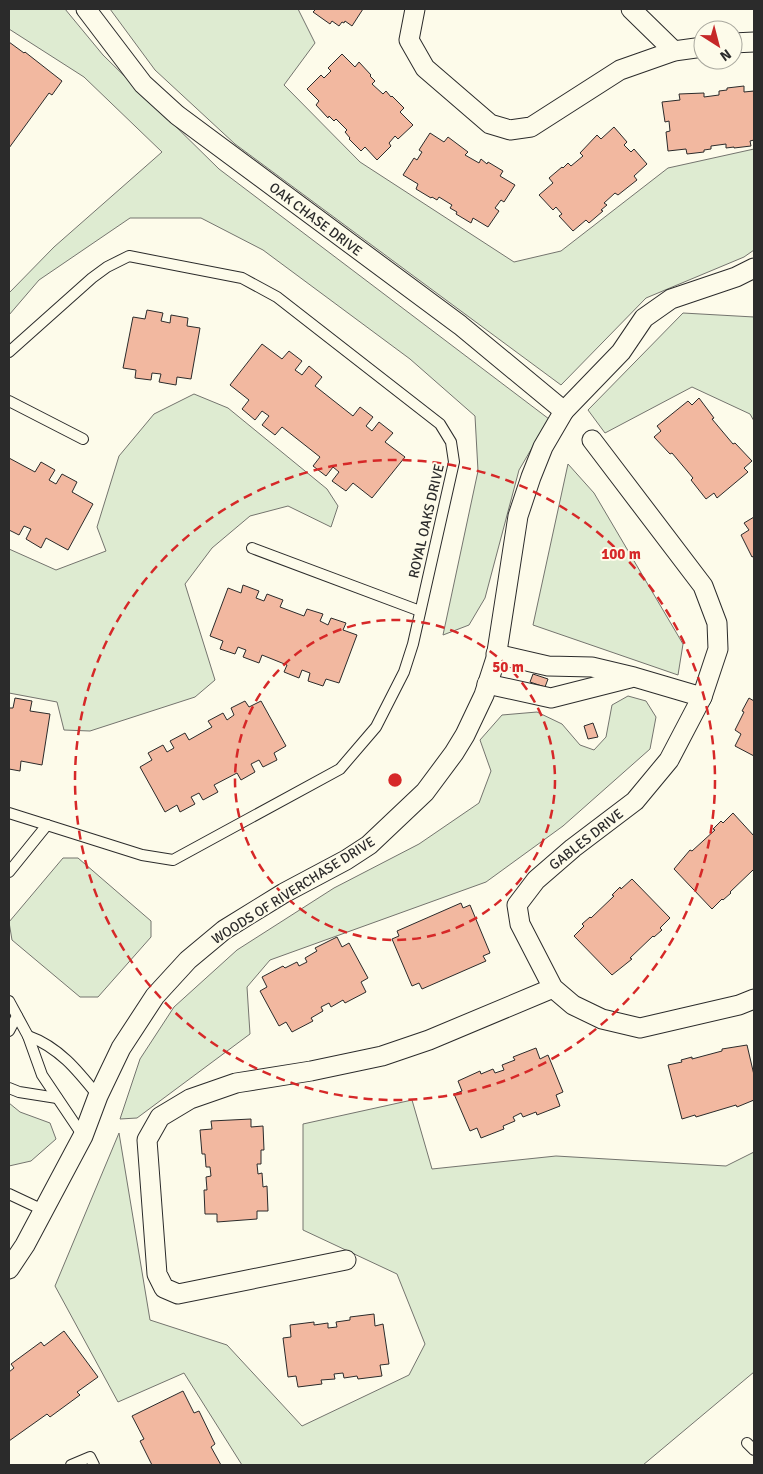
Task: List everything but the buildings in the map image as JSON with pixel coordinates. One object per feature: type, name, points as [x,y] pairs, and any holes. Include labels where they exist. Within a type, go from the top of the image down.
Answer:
[{"type":"street","name":"OAK CHASE DRIVE","points":[[86,9],[143,84],[177,115],[460,325],[564,411]]},
{"type":"street","points":[[415,9],[409,40],[425,68],[490,124],[510,130],[531,127],[620,70],[674,51],[693,48]]},
{"type":"street","points":[[631,9],[674,51]]},
{"type":"street","name":"WOODS OF RIVERCHASE DRIVE","points":[[9,1269],[25,1245],[83,1136],[98,1096],[121,1048],[155,996],[188,960],[224,930],[284,893],[346,860],[369,845],[425,792],[465,734],[487,684],[496,654],[518,516],[530,477],[543,447],[564,411],[621,352],[644,318],[671,299],[736,277],[754,268]]},
{"type":"street","name":"GABLES DRIVE","points":[[592,440],[703,586],[717,623],[718,649],[702,697],[668,760],[635,801],[573,848],[536,880],[517,905],[520,924],[553,988],[573,1005],[602,1019],[640,1028],[740,1005],[754,998]]},
{"type":"street","points":[[496,654],[548,666],[592,667],[702,697]]},
{"type":"street","points":[[487,684],[551,698],[634,677]]},
{"type":"street","points":[[346,1260],[178,1294],[164,1288],[157,1274],[147,1140],[160,1117],[190,1099],[236,1084],[312,1071],[382,1056],[429,1040],[553,988]]},
{"type":"lane","name":"ROYAL OAKS DRIVE","points":[[9,352],[92,278],[107,267],[129,256],[242,278],[277,297],[440,424],[451,442],[454,462],[413,644],[404,672],[376,727],[340,769],[173,860],[142,855],[9,813]]},
{"type":"lane","points":[[9,401],[83,439]]},
{"type":"lane","points":[[252,548],[420,611]]},
{"type":"lane","points":[[9,872],[48,825]]},
{"type":"lane","points":[[9,1001],[28,1036],[42,1075],[83,1136]]},
{"type":"lane","points":[[9,1031],[17,1016]]},
{"type":"lane","points":[[28,1036],[44,1042],[60,1053],[98,1096]]},
{"type":"lane","points":[[9,1088],[19,1092],[57,1098]]},
{"type":"lane","points":[[9,1194],[44,1210]]},
{"type":"lane","points":[[71,1465],[90,1457],[94,1465]]},
{"type":"green space","points":[[9,9],[65,9],[103,55],[219,169],[549,419],[519,470],[485,598],[469,625],[443,635],[478,471],[475,416],[410,359],[263,250],[201,218],[130,218],[39,280],[9,315],[9,293],[54,247],[162,152],[84,77],[9,29]]},
{"type":"green space","points":[[110,9],[298,9],[315,43],[284,85],[360,162],[514,262],[561,251],[668,168],[754,149],[754,250],[744,257],[646,298],[561,385],[235,144],[155,70]]},
{"type":"green space","points":[[683,313],[754,317],[754,421],[750,414],[692,387],[605,433],[588,410]]},
{"type":"green space","points":[[194,394],[228,408],[327,489],[338,506],[331,527],[288,506],[250,516],[212,548],[185,584],[215,680],[195,697],[90,731],[64,730],[57,702],[9,693],[9,549],[56,570],[106,551],[97,527],[119,456],[154,414]]},
{"type":"green space","points":[[568,464],[594,493],[683,644],[678,675],[533,625]]},
{"type":"green space","points":[[628,696],[646,701],[656,717],[650,749],[563,826],[486,882],[270,960],[247,987],[250,1034],[137,1118],[120,1119],[140,1059],[174,1007],[237,950],[334,888],[419,844],[479,803],[491,771],[480,740],[502,715],[537,712],[562,724],[580,745],[594,750],[606,737],[612,705]]},
{"type":"green space","points":[[63,858],[78,858],[151,921],[151,937],[98,997],[80,997],[12,940],[9,922]]},
{"type":"green space","points":[[412,1100],[432,1169],[556,1156],[726,1166],[754,1152],[754,1372],[643,1465],[242,1465],[184,1373],[118,1402],[55,1286],[119,1133],[150,1320],[227,1345],[302,1426],[409,1375],[425,1344],[397,1274],[303,1230],[303,1124]]},
{"type":"green space","points":[[9,1103],[20,1112],[50,1123],[56,1139],[31,1161],[9,1166]]}]
